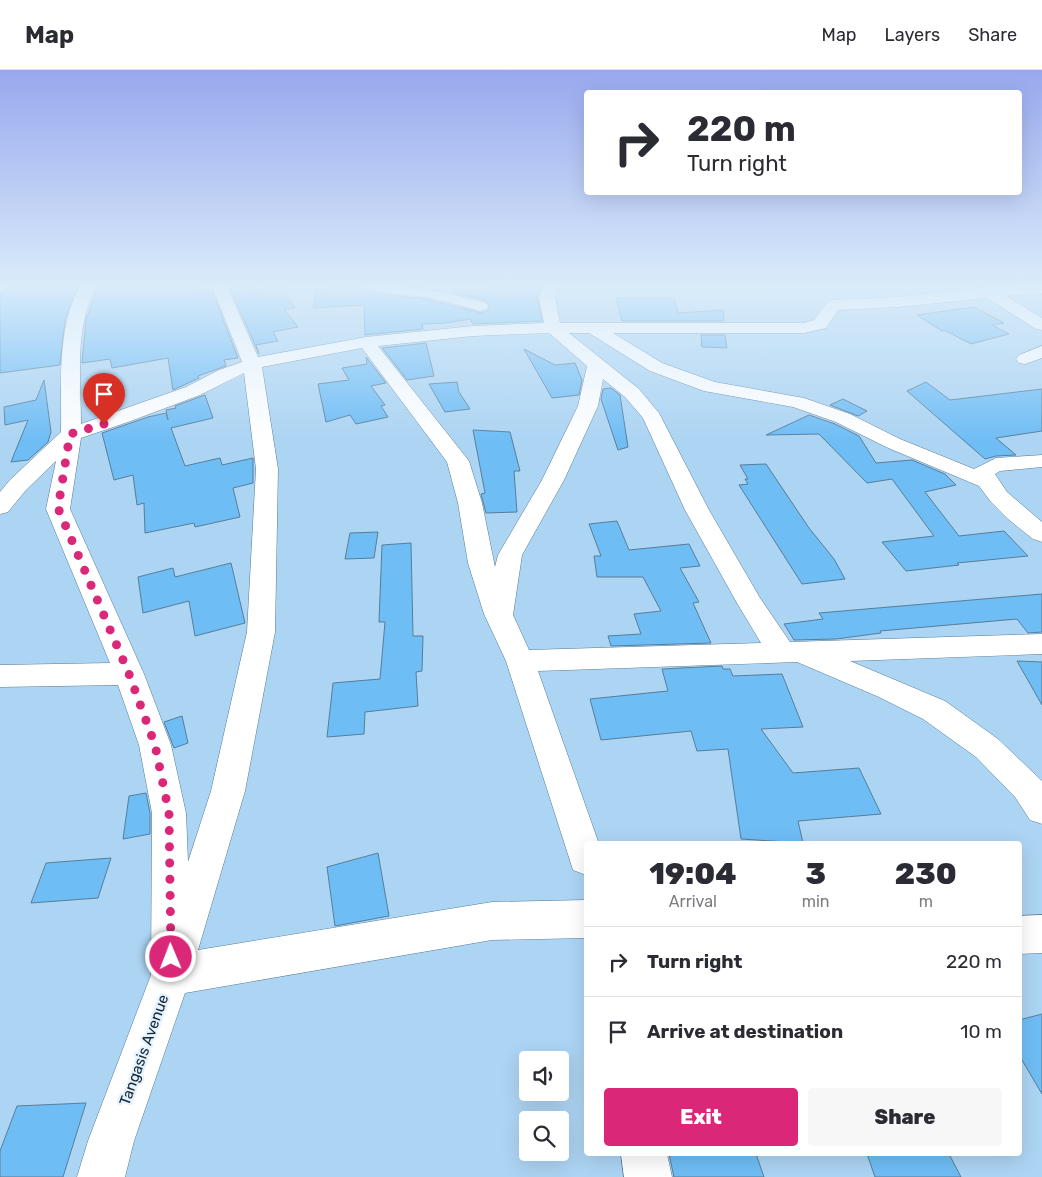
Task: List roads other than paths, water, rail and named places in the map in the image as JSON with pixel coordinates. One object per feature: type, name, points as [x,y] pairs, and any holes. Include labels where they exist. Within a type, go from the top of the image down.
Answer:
[{"type":"street","name":"Tangasis Avenue","points":[[72,338],[70,434],[58,508],[129,674],[155,745],[169,813],[171,975],[111,1141],[101,1177]]},
{"type":"street","points":[[241,338],[252,364],[267,469],[261,632],[228,790],[171,975],[492,921],[584,919]]},
{"type":"street","points":[[0,508],[18,485],[70,434],[121,418],[184,394],[252,364],[366,342],[408,338]]},
{"type":"street","points":[[563,338],[632,393],[652,417],[697,510],[750,603],[791,652],[890,689],[934,710],[987,748],[1027,787],[1042,809]]},
{"type":"street","points":[[609,338],[656,367],[711,387],[797,402],[844,418],[893,443],[984,480]]},
{"type":"street","points":[[366,342],[458,461],[470,503],[481,563],[499,615],[520,661],[584,852]]},
{"type":"street","points":[[1025,359],[1042,351]]},
{"type":"street","points":[[499,615],[510,555],[553,480],[588,406],[597,364]]},
{"type":"street","points":[[1042,461],[996,466],[982,471],[984,480],[994,492],[1042,534]]},
{"type":"street","points":[[520,661],[1042,644]]},
{"type":"street","points":[[0,676],[129,674]]},
{"type":"street","points":[[1022,934],[1042,934]]},
{"type":"street","points":[[644,1156],[648,1177]]}]
